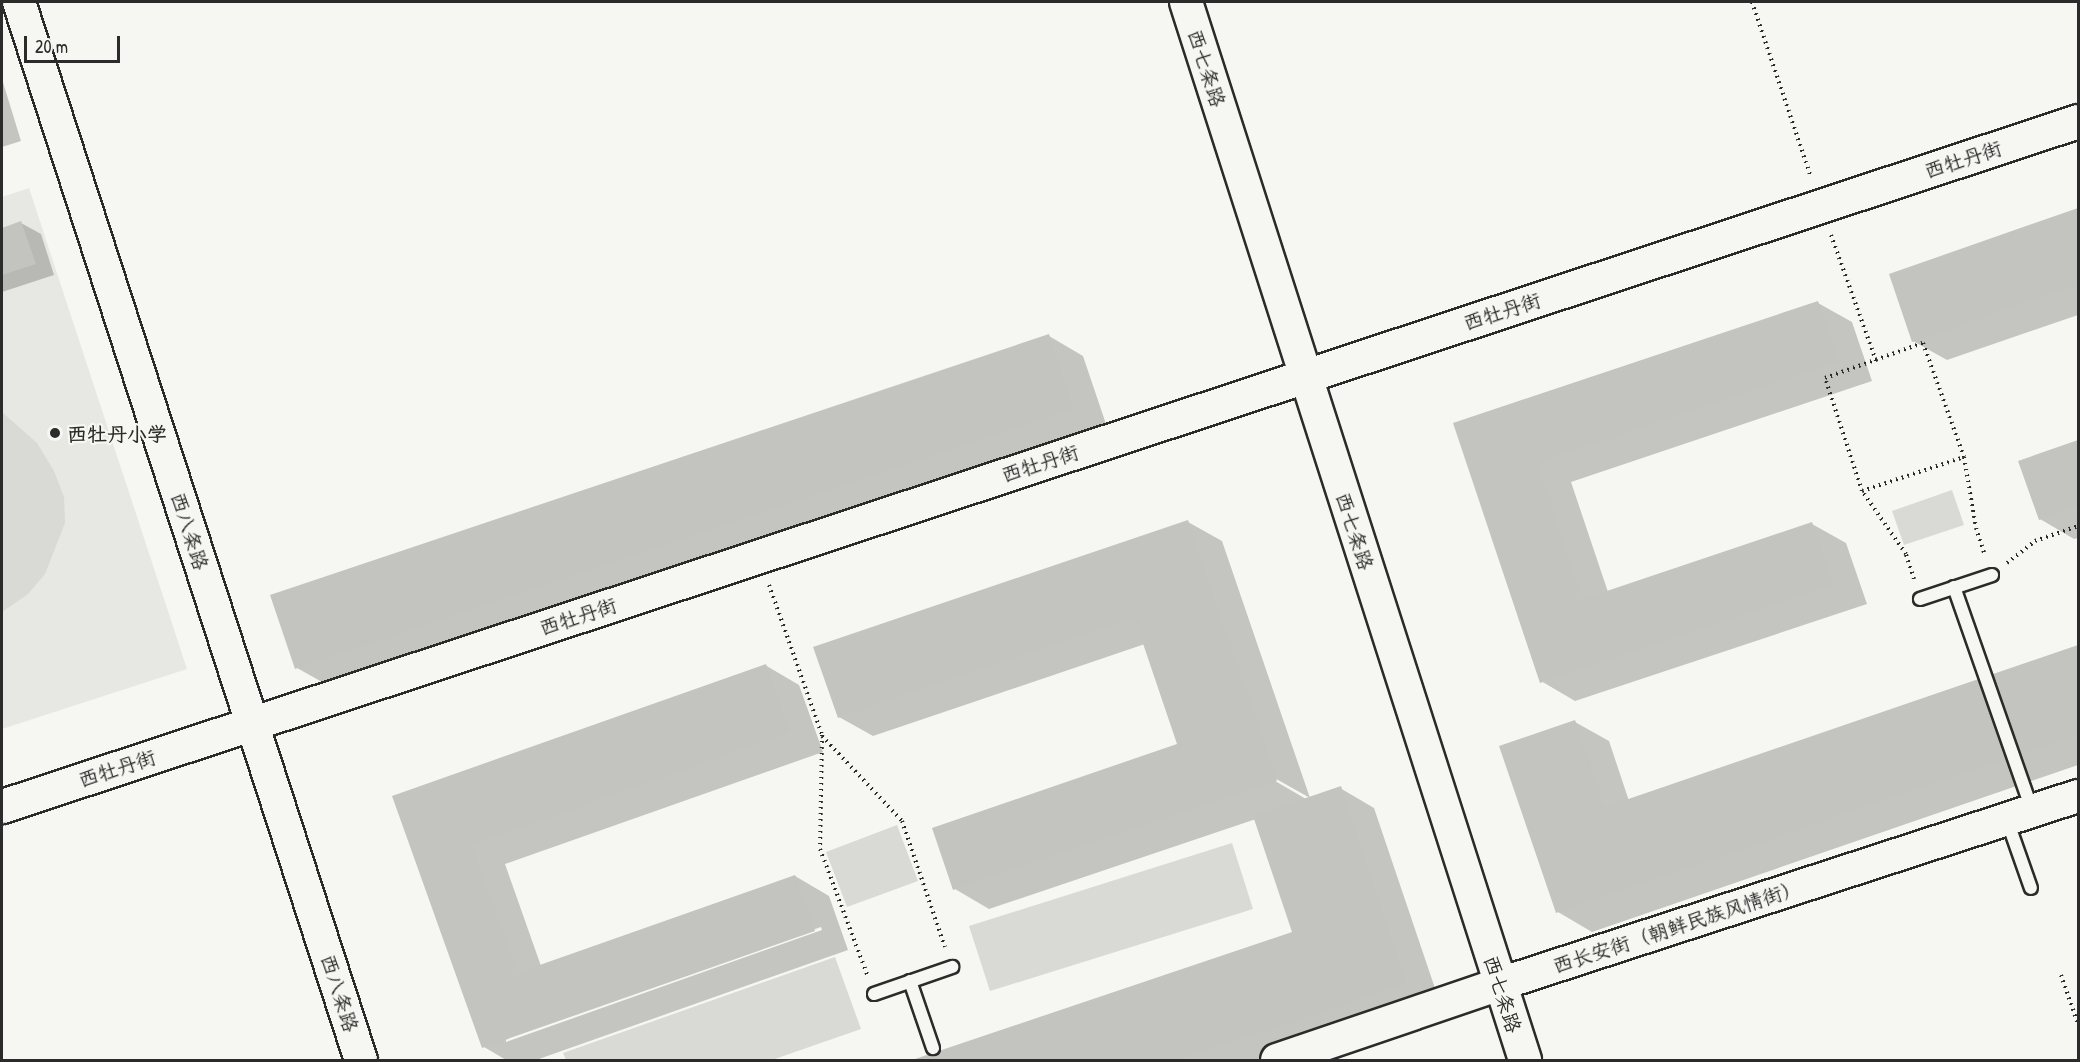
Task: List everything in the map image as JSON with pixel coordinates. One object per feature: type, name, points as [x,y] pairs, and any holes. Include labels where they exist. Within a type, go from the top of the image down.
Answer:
[{"type":"main road","name":"西牡丹街","points":[[2,806],[2079,121]]},
{"type":"street","name":"西八条路","points":[[19,2],[361,1060]]},
{"type":"street","name":"西七条路","points":[[1186,2],[1525,1060]]},
{"type":"street","name":"西长安街（朝鲜民族风情街）","points":[[1277,1060],[1500,984],[2079,796]]},
{"type":"lane","points":[[1920,599],[1992,575]]},
{"type":"lane","points":[[1954,587],[2020,815],[2031,888]]},
{"type":"lane","points":[[874,994],[952,967]]},
{"type":"lane","points":[[910,981],[933,1048]]},
{"type":"path","points":[[1752,2],[1876,361]]},
{"type":"path","points":[[1906,555],[1862,491],[1825,378],[1923,343],[1964,457],[1976,528]]},
{"type":"path","points":[[1862,491],[1964,457]]},
{"type":"path","points":[[1992,575],[2035,541],[2079,526]]},
{"type":"path","points":[[759,556],[822,735],[820,849],[874,994]]},
{"type":"path","points":[[822,735],[902,821],[952,967]]},
{"type":"path","points":[[2061,975],[2079,1023]]},
{"type":"shaded area","name":"西牡丹小学","points":[[29,188],[187,669],[2,729],[2,197]]},
{"type":"shaded area","points":[[2,412],[37,443],[54,471],[64,497],[65,523],[45,574],[28,594],[2,612]]},
{"type":"shaded area","points":[[1952,490],[1964,525],[1904,545],[1892,511]]},
{"type":"shaded area","points":[[897,825],[918,881],[847,907],[826,852]]},
{"type":"shaded area","points":[[1232,843],[1253,909],[990,991],[969,926]]},
{"type":"shaded area","points":[[835,957],[861,1029],[772,1060],[566,1060],[563,1053]]},
{"type":"building","points":[[2078,208],[2078,284],[1912,342],[1889,274]]},
{"type":"building","points":[[21,221],[36,264],[2,275],[2,228]]},
{"type":"building","points":[[1818,301],[1839,362],[1538,463],[1583,599],[1812,522],[1834,584],[1540,683],[1453,423]]},
{"type":"building","points":[[1049,334],[1074,408],[295,669],[270,595]]},
{"type":"building","points":[[2078,440],[2078,507],[2039,520],[2018,461]]},
{"type":"building","points":[[1188,520],[1277,781],[953,890],[932,828],[1177,744],[1134,617],[838,718],[813,647]]},
{"type":"building","points":[[2078,645],[2078,734],[1556,913],[1499,746],[1575,720],[1605,807]]},
{"type":"building","points":[[766,664],[790,732],[472,845],[517,973],[795,875],[815,931],[482,1048],[392,796]]},
{"type":"building","points":[[1341,786],[1407,984],[1178,1060],[912,1060],[1292,932],[1253,816]]},
{"type":"place","name":"西牡丹小学","points":[[55,433]]}]
